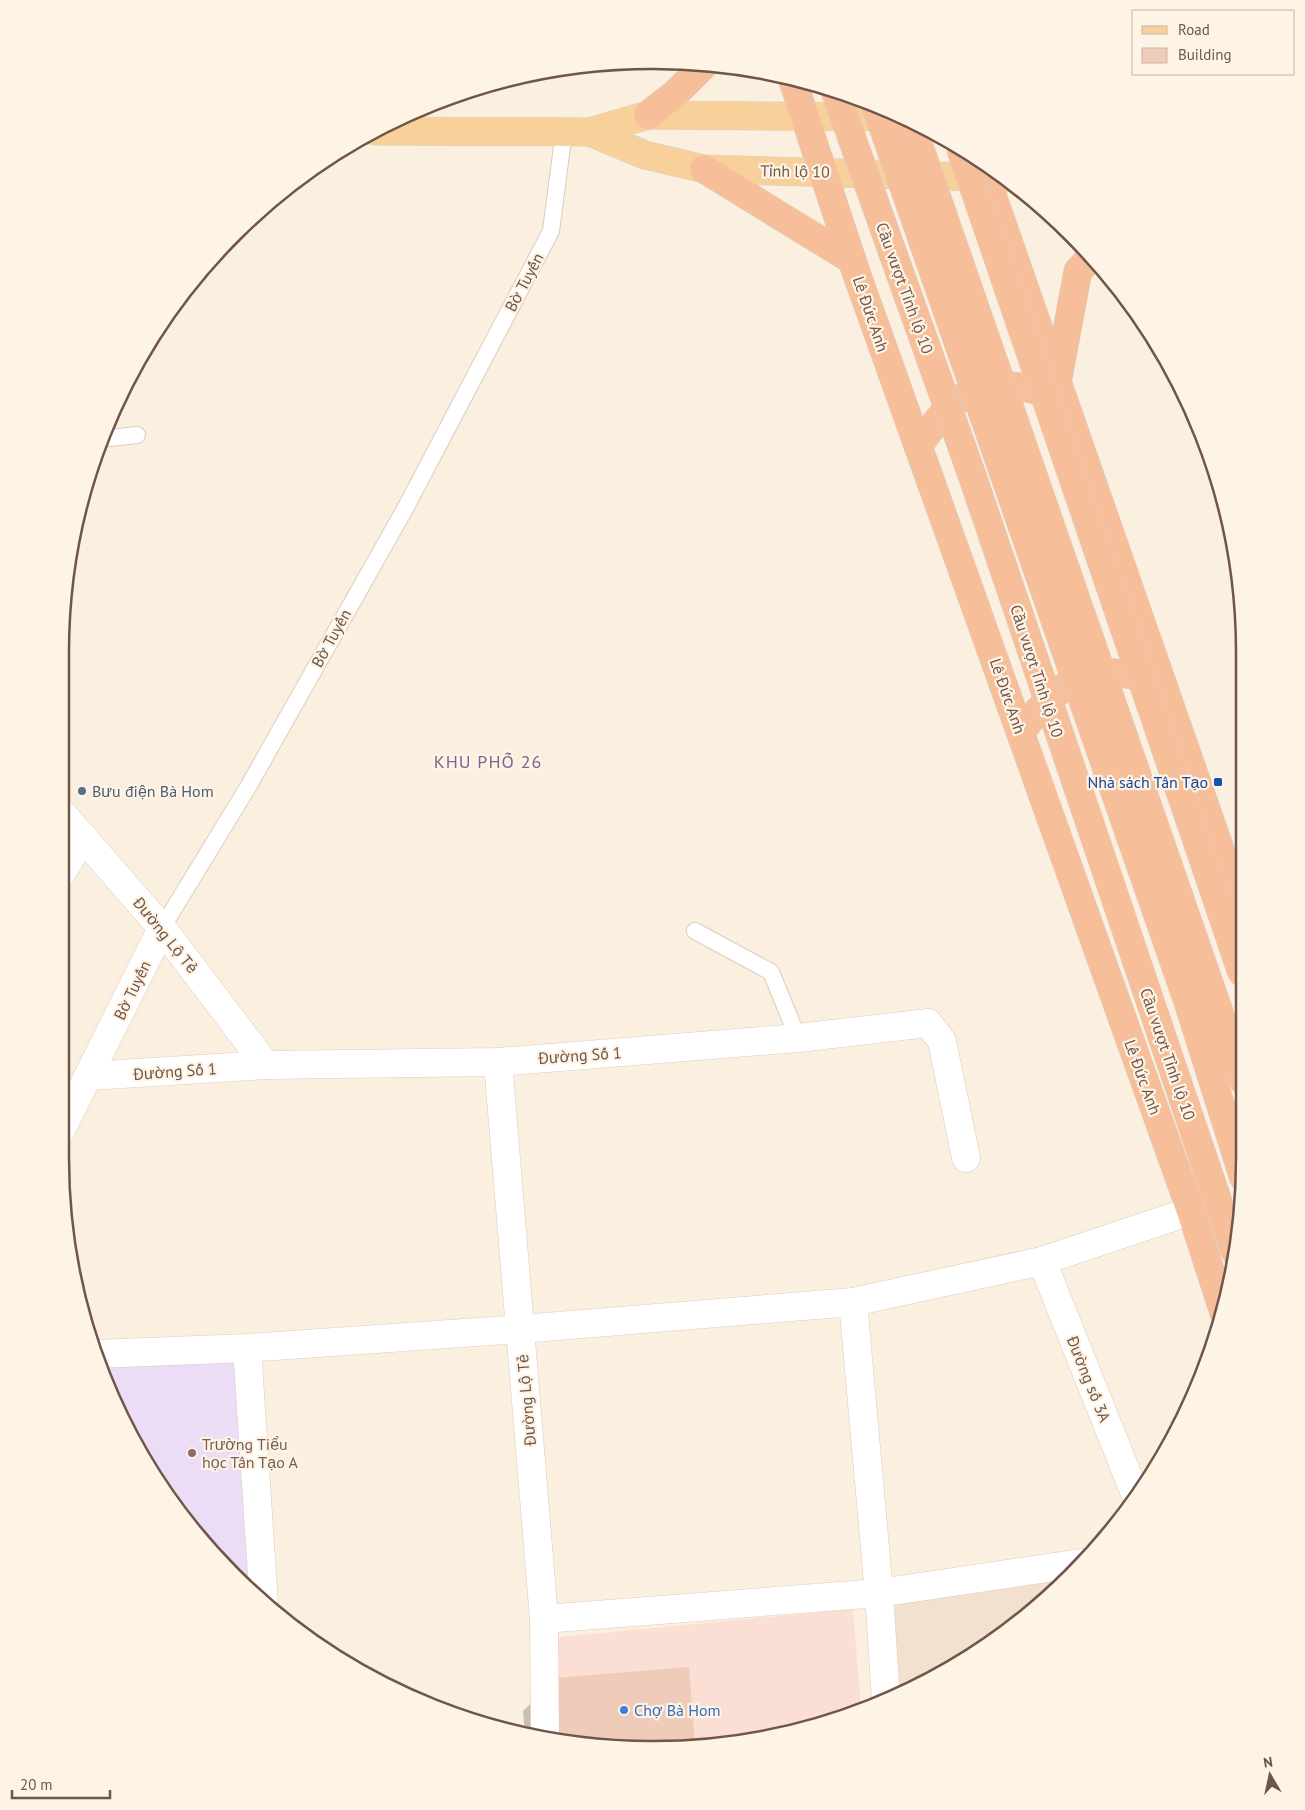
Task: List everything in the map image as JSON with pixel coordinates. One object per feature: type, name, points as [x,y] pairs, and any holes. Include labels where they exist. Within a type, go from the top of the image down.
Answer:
[{"type":"highway","points":[[648,115],[676,93],[698,71]]},
{"type":"highway","name":"Lê Đức Anh","points":[[795,87],[852,260],[1191,1211],[1219,1297]]},
{"type":"highway","name":"Cầu vượt Tỉnh lộ 10","points":[[838,99],[973,478],[1230,1238]]},
{"type":"highway","name":"Cầu vượt Tỉnh lộ 10","points":[[878,114],[1186,999],[1236,1154]]},
{"type":"highway","points":[[914,130],[1236,1061]]},
{"type":"highway","points":[[964,159],[1236,955]]},
{"type":"highway","points":[[704,169],[852,260]]},
{"type":"highway","points":[[993,178],[1061,390],[1236,894]]},
{"type":"highway","points":[[1061,390],[1078,271],[1086,263]]},
{"type":"highway","points":[[918,446],[953,404],[969,394],[992,386],[1014,385],[1061,390]]},
{"type":"highway","points":[[1021,732],[1053,694],[1071,682],[1112,672],[1135,674],[1164,684]]},
{"type":"main road","name":"Tỉnh lộ 10","points":[[577,131],[648,115],[804,115],[886,117]]},
{"type":"main road","name":"Tỉnh lộ 10","points":[[414,121],[577,131],[645,155],[704,169],[984,172]]},
{"type":"street","name":"Đường Lộ Tẻ","points":[[69,821],[162,928],[266,1065]]},
{"type":"street","points":[[69,861],[83,837]]},
{"type":"street","name":"Bờ Tuyến","points":[[69,1115],[162,928]]},
{"type":"street","name":"Đường Số 1","points":[[89,1076],[266,1065],[498,1062],[798,1038],[928,1023],[942,1041],[966,1158]]},
{"type":"street","name":"Đường Lộ Tẻ","points":[[498,1062],[544,1619],[546,1731]]},
{"type":"street","points":[[103,1354],[247,1348],[521,1329],[853,1302],[1042,1261],[1191,1211]]},
{"type":"street","name":"Đường số 3A","points":[[1042,1261],[1133,1489]]},
{"type":"street","points":[[853,1302],[879,1593],[886,1693]]},
{"type":"street","points":[[247,1348],[263,1592]]},
{"type":"street","points":[[544,1619],[879,1593],[1070,1564]]},
{"type":"lane","name":"Bờ Tuyến","points":[[162,928],[248,787],[406,507],[551,231],[577,131]]},
{"type":"lane","points":[[110,438],[138,435]]},
{"type":"lane","points":[[695,931],[771,972],[798,1038]]},
{"type":"shaded area","name":"Trường Tiểu học Tân Tạo A","points":[[237,1361],[250,1580],[189,1513],[167,1482],[129,1416],[108,1367]]},
{"type":"shaded area","points":[[1054,1580],[1008,1621],[977,1643],[897,1687],[892,1605]]},
{"type":"shaded area","points":[[853,1609],[860,1703],[804,1721],[766,1730],[691,1740],[614,1740],[557,1733],[551,1638]]},
{"type":"building","name":"Chợ Bà Hom","points":[[689,1667],[695,1740],[614,1740],[557,1733],[554,1678]]},
{"type":"place","name":"Nhà sách Tân Tạo","points":[[1218,782]]},
{"type":"place","name":"Bưu điện Bà Hom","points":[[82,791]]},
{"type":"place","name":"Trường Tiểu học Tân Tạo A","points":[[192,1453]]},
{"type":"place","name":"Chợ Bà Hom","points":[[624,1710]]},
{"type":"district","name":"KHU PHỐ 26","points":[[488,762]]}]
